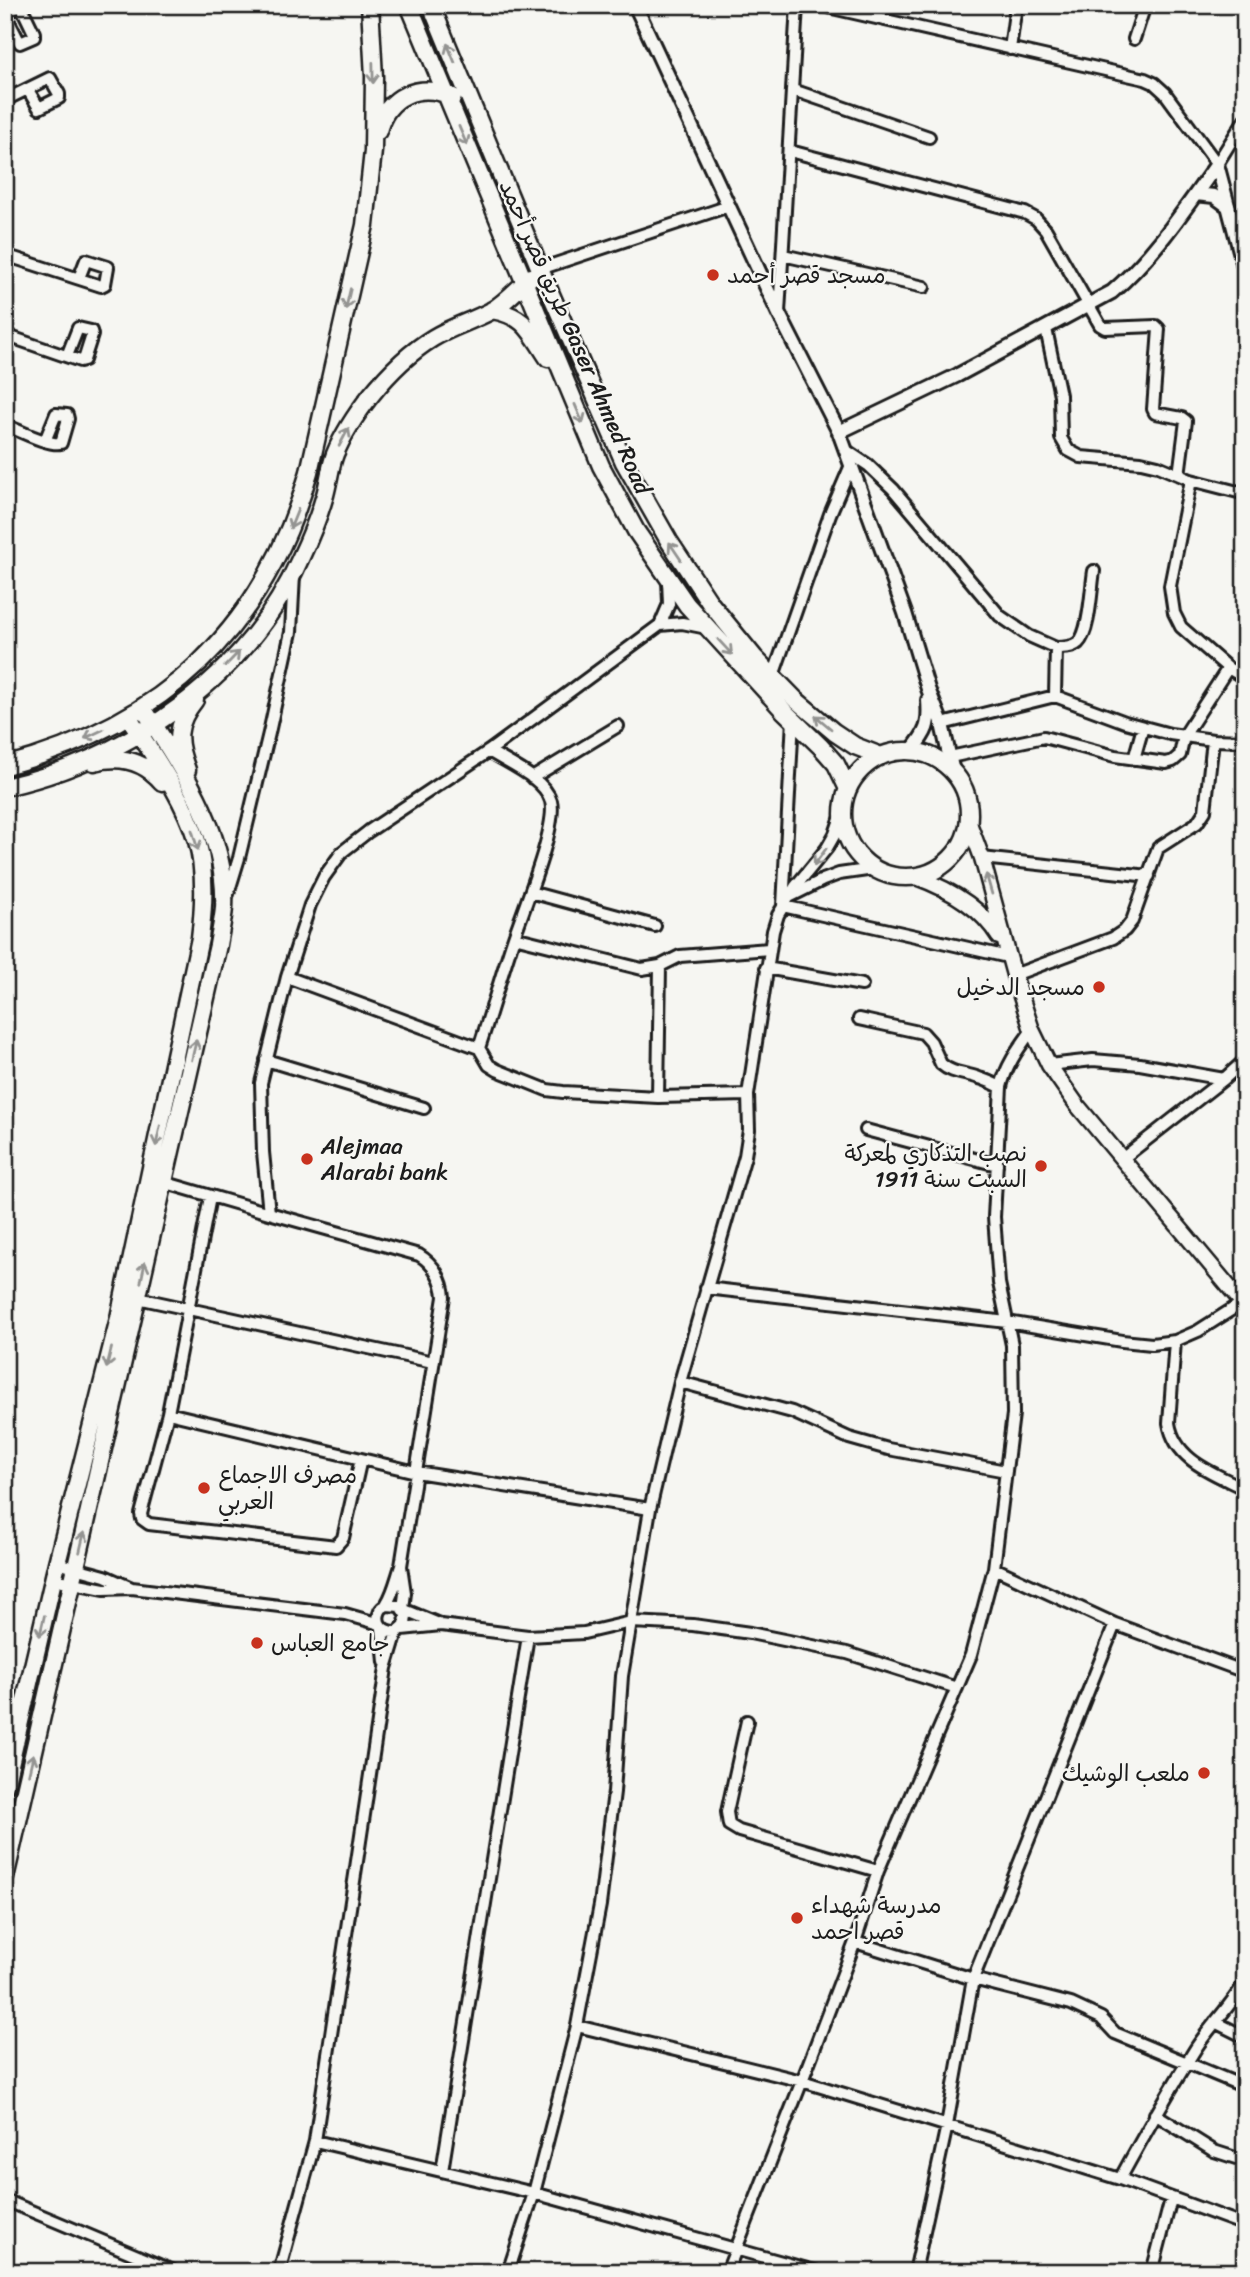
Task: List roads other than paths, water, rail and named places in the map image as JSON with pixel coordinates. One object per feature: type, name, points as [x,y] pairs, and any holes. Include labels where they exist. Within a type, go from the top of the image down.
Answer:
[{"type":"main road","points":[[5,766],[56,751],[143,708],[194,668],[220,642],[242,616],[281,551],[298,512],[312,460],[365,225],[373,151],[374,78],[370,5]]},
{"type":"main road","name":"طريق قصر أحمد Gaser Ahmed Road","points":[[409,5],[601,466],[636,531],[668,580],[707,628],[836,764],[848,789]]},
{"type":"main road","name":"طريق قصر أحمد Gaser Ahmed Road","points":[[431,5],[540,270],[624,462],[668,541],[710,603],[754,657],[796,700],[855,746],[881,756]]},
{"type":"main road","points":[[373,151],[387,108],[397,99],[412,92],[445,93],[475,112]]},
{"type":"main road","points":[[5,1878],[218,945],[224,908],[222,872],[215,841],[184,762],[178,730],[186,712],[260,628],[280,598],[294,572],[325,496],[334,457],[344,435],[373,393],[390,374],[434,338],[492,310],[540,270]]},
{"type":"main road","points":[[492,310],[518,317],[564,378]]},
{"type":"main road","points":[[65,770],[139,733],[207,685]]},
{"type":"main road","points":[[143,708],[206,815]]},
{"type":"main road","points":[[5,1786],[55,1571],[119,1318],[200,938],[204,906],[202,867],[197,842],[185,812],[128,716]]},
{"type":"main road","points":[[969,823],[957,853],[946,864],[932,873],[902,878],[874,869],[861,859],[850,845],[844,829],[843,811],[848,789],[856,775],[881,756],[911,751],[927,754],[952,765],[967,796],[969,823],[982,858],[1014,975],[1032,1030],[1049,1065],[1077,1105],[1243,1304]]},
{"type":"main road","points":[[5,787],[104,759],[121,759],[138,762],[152,771],[185,812]]},
{"type":"main road","points":[[916,877],[959,897],[975,908],[995,930],[1007,952]]},
{"type":"street","points":[[635,5],[779,314],[847,451],[905,613],[928,689],[942,724],[952,765],[1044,737],[1115,756],[1173,761],[1180,755],[1184,736],[1228,668]]},
{"type":"street","points":[[779,314],[797,5]]},
{"type":"street","points":[[819,5],[1154,83],[1165,93],[1217,164],[1245,270]]},
{"type":"street","points":[[1010,49],[1016,5]]},
{"type":"street","points":[[1134,38],[1144,5]]},
{"type":"street","points":[[5,100],[28,90]]},
{"type":"street","points":[[793,90],[929,137]]},
{"type":"street","points":[[839,432],[958,375],[1112,292],[1133,273],[1161,240],[1217,164],[1245,118]]},
{"type":"street","points":[[790,151],[1026,213],[1036,219],[1046,230],[1100,325],[1105,328],[1159,328],[1153,409],[1157,413],[1186,421],[1180,475]]},
{"type":"street","points":[[1196,194],[1214,196],[1228,207]]},
{"type":"street","points":[[540,270],[729,206]]},
{"type":"street","points":[[5,255],[79,278]]},
{"type":"street","points":[[783,255],[924,287]]},
{"type":"street","points":[[1046,329],[1060,395],[1061,438],[1068,450],[1081,457],[1158,466],[1191,480],[1238,492],[1245,489]]},
{"type":"street","points":[[5,335],[67,356]]},
{"type":"street","points":[[5,425],[45,441]]},
{"type":"street","points":[[847,451],[868,465],[893,489],[1000,616],[1029,636],[1056,648],[1077,644],[1085,633],[1094,571]]},
{"type":"street","points":[[773,676],[830,514],[851,465]]},
{"type":"street","points":[[1191,480],[1170,586],[1172,605],[1181,627],[1228,668],[1245,678]]},
{"type":"street","points":[[224,908],[239,858],[291,632],[294,572]]},
{"type":"street","points":[[269,1213],[261,1083],[287,977],[310,905],[324,877],[342,852],[369,831],[489,751],[660,625],[669,604],[668,580]]},
{"type":"street","points":[[660,625],[682,623],[707,628]]},
{"type":"street","points":[[1055,696],[1056,648]]},
{"type":"street","points":[[911,751],[925,735],[929,720],[928,689]]},
{"type":"street","points":[[942,724],[1055,696],[1143,727],[1213,740],[1245,741]]},
{"type":"street","points":[[786,901],[793,719]]},
{"type":"street","points":[[532,778],[618,726]]},
{"type":"street","points":[[1134,759],[1143,727]]},
{"type":"street","points":[[1014,975],[1113,938],[1125,930],[1132,921],[1158,848],[1197,823],[1205,811],[1213,740]]},
{"type":"street","points":[[478,1048],[530,892],[553,811],[543,788],[489,751]]},
{"type":"street","points":[[508,2272],[534,2193],[577,2026],[600,1905],[614,1792],[622,1676],[650,1509],[706,1288],[745,1156],[749,1130],[748,1095],[773,931],[786,901],[827,848],[843,811]]},
{"type":"street","points":[[982,858],[1149,876]]},
{"type":"street","points":[[786,901],[839,874],[874,869]]},
{"type":"street","points":[[530,892],[655,926]]},
{"type":"street","points":[[786,901],[1007,952]]},
{"type":"street","points":[[514,937],[642,969],[660,966],[680,956],[769,949]]},
{"type":"street","points":[[658,1097],[660,966]]},
{"type":"street","points":[[766,968],[862,985]]},
{"type":"street","points":[[287,977],[478,1048],[489,1065],[497,1070],[547,1090],[577,1094],[658,1097],[748,1095]]},
{"type":"street","points":[[859,1019],[923,1033],[928,1036],[945,1068],[1001,1087]]},
{"type":"street","points":[[726,2272],[737,2250],[855,1942],[878,1871],[971,1655],[994,1568],[1013,1403],[1012,1345],[996,1256],[994,1217],[1001,1087],[1015,1054],[1032,1030]]},
{"type":"street","points":[[266,1060],[425,1108]]},
{"type":"street","points":[[1049,1065],[1093,1060],[1140,1064],[1224,1079]]},
{"type":"street","points":[[1122,1159],[1245,1060]]},
{"type":"street","points":[[866,1130],[997,1166]]},
{"type":"street","points":[[163,1182],[425,1259],[436,1271],[444,1297],[401,1566],[378,1619],[386,1668]]},
{"type":"street","points":[[210,1197],[167,1413],[141,1514],[142,1519],[149,1524],[336,1546],[343,1538],[361,1459]]},
{"type":"street","points":[[706,1288],[1007,1322],[1140,1343],[1175,1341],[1206,1327],[1243,1304]]},
{"type":"street","points":[[138,1298],[433,1362]]},
{"type":"street","points":[[1175,1341],[1169,1423],[1171,1435],[1191,1462],[1245,1489]]},
{"type":"street","points":[[681,1382],[792,1412],[849,1438],[888,1449],[1006,1471]]},
{"type":"street","points":[[167,1413],[416,1472],[650,1509]]},
{"type":"street","points":[[279,2272],[315,2141],[386,1668],[400,1630],[407,1620],[401,1566]]},
{"type":"street","points":[[994,1568],[1115,1624],[1245,1672]]},
{"type":"street","points":[[55,1571],[74,1575]]},
{"type":"street","points":[[55,1571],[74,1575],[111,1590],[132,1588],[345,1614],[381,1626],[387,1631],[441,1625],[528,1636],[584,1633],[631,1622],[694,1625],[847,1653],[957,1688]]},
{"type":"street","points":[[345,1614],[395,1604],[441,1625]]},
{"type":"street","points":[[915,2272],[947,2125],[973,1979],[1115,1624]]},
{"type":"street","points":[[442,2171],[528,1636]]},
{"type":"street","points":[[747,1721],[727,1812],[729,1825],[739,1831],[878,1871]]},
{"type":"street","points":[[855,1942],[973,1979],[1071,2004],[1101,2018],[1115,2034],[1245,2087]]},
{"type":"street","points":[[1120,2179],[1155,2114],[1215,2022],[1245,1982]]},
{"type":"street","points":[[1215,2022],[1245,2037]]},
{"type":"street","points":[[577,2026],[802,2081],[1120,2179],[1245,2225]]},
{"type":"street","points":[[1155,2114],[1214,2151],[1245,2161]]},
{"type":"street","points":[[315,2141],[534,2193],[818,2272]]},
{"type":"street","points":[[1152,2272],[1171,2199]]},
{"type":"street","points":[[5,2200],[176,2272]]},
{"type":"street","points":[[145,2259],[148,2272]]},
{"type":"place","name":"مسجد قصر أحمد","points":[[713,275]]},
{"type":"place","name":"مسجد الدخيل","points":[[1099,987]]},
{"type":"place","name":"Alejmaa Alarabi bank","points":[[307,1159]]},
{"type":"place","name":"نصب التذكاري لمعركة السبت سنة 1911","points":[[1041,1166]]},
{"type":"place","name":"مصرف الاجماع العربي","points":[[204,1488]]},
{"type":"place","name":"جامع العباس","points":[[257,1643]]},
{"type":"place","name":"ملعب الوشيك","points":[[1204,1773]]},
{"type":"place","name":"مدرسة شهداء قصر احمد","points":[[797,1918]]}]
